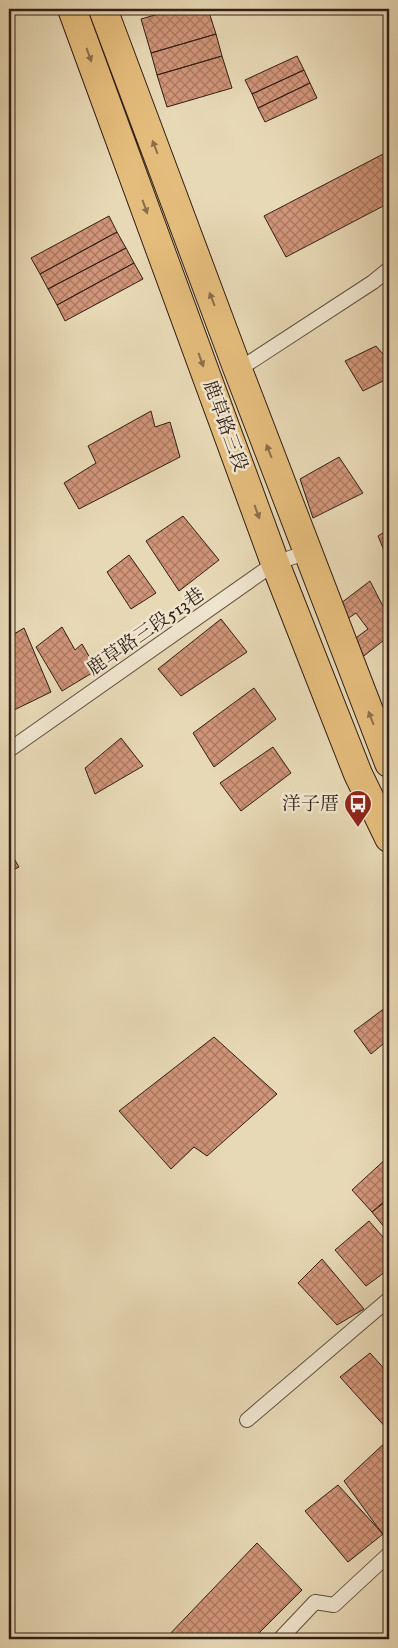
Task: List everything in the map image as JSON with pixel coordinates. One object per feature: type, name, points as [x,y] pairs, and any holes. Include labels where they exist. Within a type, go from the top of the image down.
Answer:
[{"type":"main road","name":"鹿草路三段","points":[[72,9],[275,563],[358,774],[389,837]]},
{"type":"main road","name":"鹿草路三段","points":[[103,9],[238,370],[387,758]]},
{"type":"main road","points":[[358,774],[387,758]]},
{"type":"lane","points":[[238,370],[373,282],[389,269]]},
{"type":"lane","name":"鹿草路三段513巷","points":[[9,750],[275,563],[308,552]]},
{"type":"lane","points":[[247,1420],[389,1299]]},
{"type":"lane","points":[[280,1639],[314,1602],[334,1605],[389,1554]]},
{"type":"building","points":[[176,9],[208,9],[216,34],[151,53],[141,19]]},
{"type":"building","points":[[216,34],[222,56],[157,75],[151,53]]},
{"type":"building","points":[[222,56],[232,88],[167,107],[157,75]]},
{"type":"building","points":[[297,56],[304,70],[252,94],[245,80]]},
{"type":"building","points":[[304,70],[310,83],[258,108],[252,94]]},
{"type":"building","points":[[310,83],[317,98],[265,122],[258,108]]},
{"type":"building","points":[[389,151],[389,203],[286,257],[264,216]]},
{"type":"building","points":[[109,216],[117,232],[40,274],[31,258]]},
{"type":"building","points":[[117,232],[126,248],[48,289],[40,274]]},
{"type":"building","points":[[126,248],[134,263],[57,305],[48,289]]},
{"type":"building","points":[[134,263],[143,279],[65,321],[57,305]]},
{"type":"building","points":[[376,346],[389,361],[389,378],[363,391],[345,361]]},
{"type":"building","points":[[151,411],[155,427],[170,422],[180,457],[79,509],[64,483],[96,463],[88,446]]},
{"type":"building","points":[[339,457],[363,493],[313,518],[300,479]]},
{"type":"building","points":[[183,516],[219,560],[179,591],[146,541]]},
{"type":"building","points":[[389,529],[389,559],[388,560],[378,536]]},
{"type":"building","points":[[129,555],[156,593],[131,609],[107,572]]},
{"type":"building","points":[[370,581],[389,618],[389,636],[350,667],[342,648],[368,629],[356,613],[334,628],[328,613]]},
{"type":"building","points":[[221,619],[247,652],[181,696],[158,669]]},
{"type":"building","points":[[62,627],[75,650],[82,644],[97,670],[62,691],[36,647]]},
{"type":"building","points":[[24,628],[51,692],[12,711],[9,703],[9,637]]},
{"type":"building","points":[[254,688],[276,719],[214,767],[193,733]]},
{"type":"building","points":[[121,738],[143,766],[95,794],[85,768]]},
{"type":"building","points":[[273,747],[291,773],[241,811],[220,783]]},
{"type":"building","points":[[9,850],[19,867],[9,872]]},
{"type":"building","points":[[389,1005],[389,1039],[371,1054],[354,1031]]},
{"type":"building","points":[[214,1037],[277,1094],[207,1156],[194,1147],[171,1169],[119,1111]]},
{"type":"building","points":[[389,1156],[389,1197],[372,1212],[352,1190]]},
{"type":"building","points":[[389,1199],[389,1233],[372,1212]]},
{"type":"building","points":[[369,1221],[389,1244],[389,1269],[366,1286],[335,1250]]},
{"type":"building","points":[[322,1259],[364,1309],[337,1325],[298,1283]]},
{"type":"building","points":[[370,1353],[389,1374],[389,1431],[340,1377]]},
{"type":"building","points":[[389,1439],[389,1543],[344,1481]]},
{"type":"building","points":[[338,1485],[383,1534],[348,1562],[305,1511]]},
{"type":"building","points":[[257,1543],[302,1590],[253,1639],[165,1639]]},
{"type":"place","name":"洋子厝","points":[[358,828]]}]
